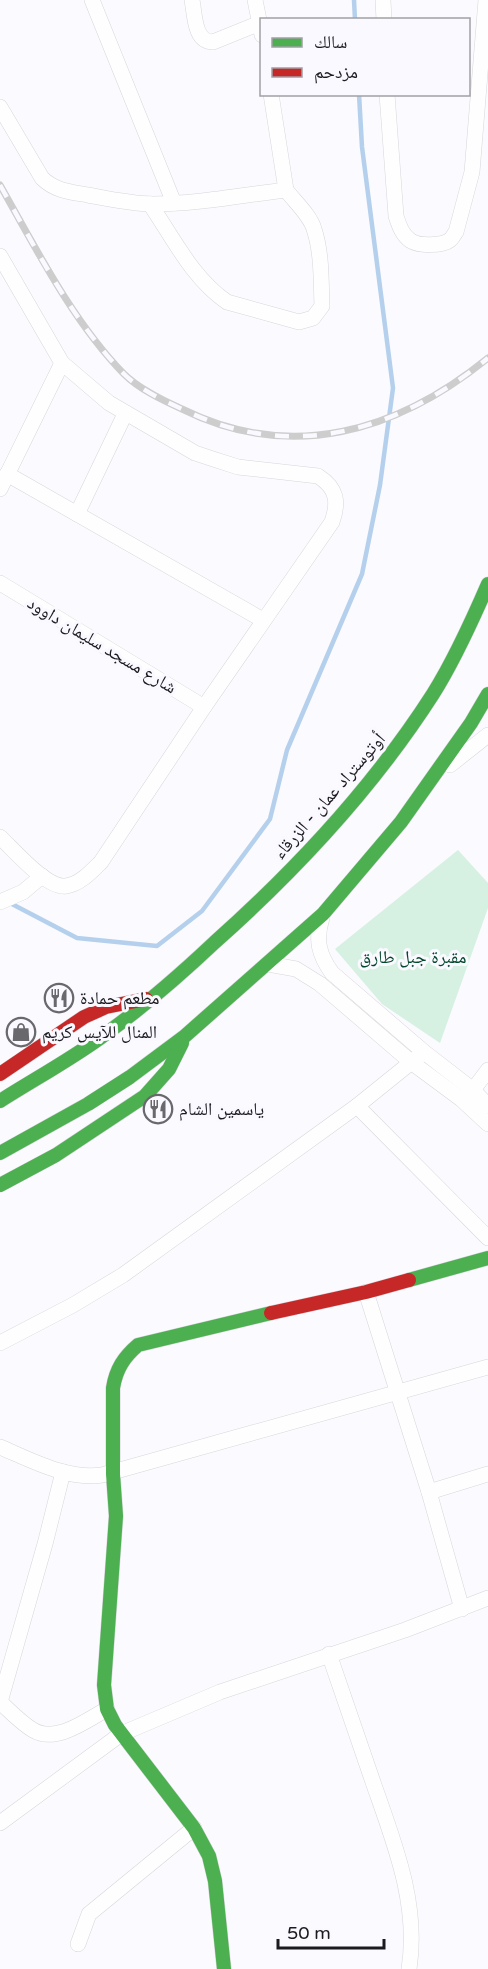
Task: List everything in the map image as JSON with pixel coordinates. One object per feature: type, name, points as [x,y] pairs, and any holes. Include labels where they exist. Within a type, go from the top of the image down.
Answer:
[{"type":"main road","name":"أوتوستراد عمان - الزرقاء","points":[[0,1101],[100,1038],[153,998],[230,930],[281,880],[361,790],[434,693],[466,635],[488,584]]},
{"type":"main road","points":[[0,1153],[88,1104],[130,1077],[185,1036],[323,914],[395,830],[437,774],[488,694]]},
{"type":"main road","points":[[0,1074],[84,1017],[106,1007],[153,998]]},
{"type":"main road","points":[[4,1179],[83,1138],[145,1096],[169,1069],[185,1036]]},
{"type":"main road","points":[[224,1969],[213,1868],[204,1844],[121,1734],[107,1709],[104,1685],[116,1516],[113,1474],[113,1388],[119,1365],[138,1345],[219,1324],[366,1292],[488,1258]]},
{"type":"street","points":[[92,0],[174,203]]},
{"type":"street","points":[[192,0],[199,34],[202,40],[207,42],[260,29],[255,0]]},
{"type":"street","points":[[383,0],[384,18]]},
{"type":"street","points":[[387,96],[396,216],[399,225],[404,235],[412,242],[444,243],[451,240],[456,232],[472,172],[486,0]]},
{"type":"street","points":[[150,204],[199,276],[217,296],[227,303],[299,322],[313,318],[322,306],[315,229],[286,190],[271,96]]},
{"type":"street","points":[[0,107],[42,178],[50,185],[68,192],[150,204],[286,190]]},
{"type":"street","points":[[0,256],[62,363],[79,380],[125,414],[195,453],[238,467],[318,476],[326,482],[336,498],[337,508],[332,522],[204,706],[100,862],[81,880],[72,885],[63,886],[42,876],[0,837]]},
{"type":"street","points":[[0,489],[62,363]]},
{"type":"street","points":[[77,514],[125,414]]},
{"type":"street","points":[[8,474],[263,620]]},
{"type":"street","name":"شارع مسجد سليمان داوود","points":[[0,584],[204,706]]},
{"type":"street","points":[[437,774],[474,748],[488,733],[471,723]]},
{"type":"street","points":[[0,902],[23,892],[42,876]]},
{"type":"street","points":[[323,914],[318,929],[318,945],[323,960],[332,973],[423,1052],[473,1090],[488,1106]]},
{"type":"street","points":[[268,964],[282,965],[309,975],[411,1062],[455,1094],[488,1124]]},
{"type":"street","points":[[0,1343],[73,1305],[123,1275],[357,1106],[423,1052]]},
{"type":"street","points":[[473,1090],[488,1070]]},
{"type":"street","points":[[357,1106],[488,1239]]},
{"type":"street","points":[[366,1292],[429,1492],[462,1609]]},
{"type":"street","points":[[0,1448],[63,1472],[85,1476],[113,1474],[488,1367]]},
{"type":"street","points":[[63,1472],[0,1702],[33,1730],[47,1734],[68,1730],[107,1709]]},
{"type":"street","points":[[429,1492],[488,1473]]},
{"type":"street","points":[[0,1823],[121,1734],[219,1692],[405,1630],[488,1598]]},
{"type":"street","points":[[328,1654],[404,1874],[411,1917],[412,1941],[409,1969]]},
{"type":"street","points":[[78,1944],[89,1914],[194,1828]]},
{"type":"green space","name":"مقبرة جبل طارق","points":[[458,850],[488,883],[488,908],[440,1043],[382,1004],[335,949]]},
{"type":"waterway","points":[[354,0],[355,18]]},
{"type":"waterway","points":[[10,903],[77,938],[157,946],[202,911],[270,819],[287,750],[362,574],[380,485],[393,388],[362,147],[359,96]]},
{"type":"railway","points":[[0,185],[72,308],[105,353],[124,374],[159,398],[223,425],[263,434],[303,436],[342,432],[380,421],[417,405],[453,384],[488,358]]},
{"type":"traffic: fast","points":[[0,1101],[63,1063],[145,1004],[245,914],[304,856],[360,794],[410,728],[449,667],[488,584]]},
{"type":"traffic: fast","points":[[0,1153],[88,1104],[130,1077],[185,1036],[323,914],[401,822],[471,723],[488,694]]},
{"type":"traffic: fast","points":[[0,1185],[56,1155],[145,1096],[169,1069],[182,1043]]},
{"type":"traffic: fast","points":[[409,1280],[488,1258]]},
{"type":"traffic: fast","points":[[224,1969],[215,1881],[209,1856],[194,1828],[115,1725],[107,1709],[104,1685],[116,1516],[113,1474],[113,1388],[121,1364],[138,1345],[271,1313]]},
{"type":"traffic: jam","points":[[0,1074],[84,1017],[106,1007],[146,999]]},
{"type":"traffic: jam","points":[[271,1313],[409,1280]]},
{"type":"place","name":"مطعم حمادة","points":[[59,998]]},
{"type":"place","name":"المنال للآيس كريم","points":[[21,1032]]},
{"type":"place","name":"ياسمين الشام","points":[[158,1109]]}]
